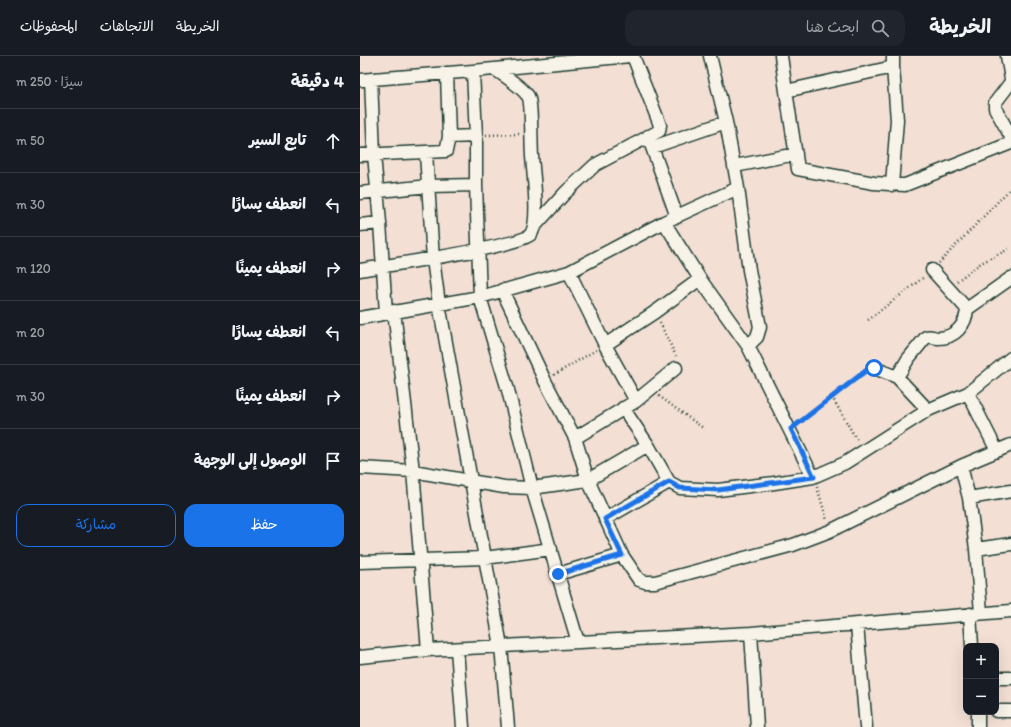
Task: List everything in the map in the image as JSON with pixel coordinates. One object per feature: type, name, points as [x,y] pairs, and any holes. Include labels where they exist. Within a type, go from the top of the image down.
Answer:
[{"type":"street","points":[[428,650],[422,560],[413,471],[382,266],[378,191],[365,79],[473,71],[632,56],[660,129],[650,141]]},
{"type":"street","points":[[710,56],[735,166],[749,270],[760,327],[757,337],[748,346]]},
{"type":"street","points":[[781,56],[799,170],[892,185],[911,182],[1011,143]]},
{"type":"street","points":[[1006,56],[1011,79]]},
{"type":"street","points":[[786,91],[893,62],[897,120],[892,185]]},
{"type":"street","points":[[495,69],[524,92],[531,104],[530,133],[535,190],[534,227]]},
{"type":"street","points":[[473,71],[480,297],[508,390],[532,488],[578,642]]},
{"type":"street","points":[[360,155],[446,151],[448,148],[449,137],[447,73]]},
{"type":"street","points":[[1011,82],[995,103],[998,115],[1011,137]]},
{"type":"street","points":[[360,270],[433,259],[528,237],[534,227],[565,193],[595,165],[650,141],[726,122]]},
{"type":"street","points":[[449,137],[476,136]]},
{"type":"street","points":[[650,141],[677,217]]},
{"type":"street","points":[[426,153],[433,259],[439,304],[501,646],[508,727]]},
{"type":"street","points":[[735,166],[796,154]]},
{"type":"street","points":[[360,193],[429,186],[476,185]]},
{"type":"street","points":[[360,318],[480,297],[569,272],[664,222],[738,188]]},
{"type":"street","points":[[664,222],[700,279],[748,346],[814,477]]},
{"type":"street","points":[[360,225],[380,223]]},
{"type":"street","points":[[932,270],[967,309]]},
{"type":"street","points":[[569,272],[605,345],[636,401]]},
{"type":"street","points":[[897,377],[908,358],[926,337],[947,336],[958,330],[966,319],[967,309],[1011,278]]},
{"type":"street","points":[[605,345],[655,312],[700,279]]},
{"type":"street","points":[[502,290],[545,380],[575,438],[588,480],[622,555],[639,580],[645,582],[655,582],[793,545],[830,531],[961,466],[1011,445]]},
{"type":"street","points":[[623,408],[648,445],[669,482],[680,488],[718,490],[814,477],[845,463],[928,410],[968,394],[1010,363]]},
{"type":"street","points":[[575,438],[636,401],[676,368]]},
{"type":"street","points":[[874,368],[897,377],[928,410]]},
{"type":"street","points":[[968,394],[997,451]]},
{"type":"street","points":[[360,468],[413,471],[504,487],[532,488],[588,480],[648,445]]},
{"type":"street","points":[[961,466],[970,498],[976,549],[975,614],[972,643]]},
{"type":"street","points":[[605,519],[669,482]]},
{"type":"street","points":[[970,498],[1011,491]]},
{"type":"street","points":[[976,549],[1011,544]]},
{"type":"street","points":[[360,562],[485,558],[551,549]]},
{"type":"street","points":[[558,574],[622,555]]},
{"type":"street","points":[[360,657],[428,650],[751,633],[1011,611]]},
{"type":"street","points":[[857,625],[866,727]]},
{"type":"street","points":[[751,633],[757,727]]},
{"type":"street","points":[[457,649],[463,727]]},
{"type":"street","points":[[999,678],[1011,678]]},
{"type":"street","points":[[999,711],[1011,711]]},
{"type":"street","points":[[978,715],[978,727]]},
{"type":"path","points":[[476,136],[509,135]]},
{"type":"path","points":[[868,320],[932,270],[1011,188]]},
{"type":"path","points":[[947,288],[981,263],[1011,248]]},
{"type":"path","points":[[655,312],[677,359],[678,366],[676,368]]},
{"type":"path","points":[[545,380],[605,345]]},
{"type":"path","points":[[791,429],[868,369],[874,368]]},
{"type":"path","points":[[651,390],[703,428]]},
{"type":"path","points":[[832,397],[863,452]]},
{"type":"path","points":[[814,477],[830,531]]},
{"type":"route","points":[[558,574],[622,555],[605,519],[669,482],[680,488],[693,490],[718,490],[814,477],[791,429],[868,369],[874,368]]}]
